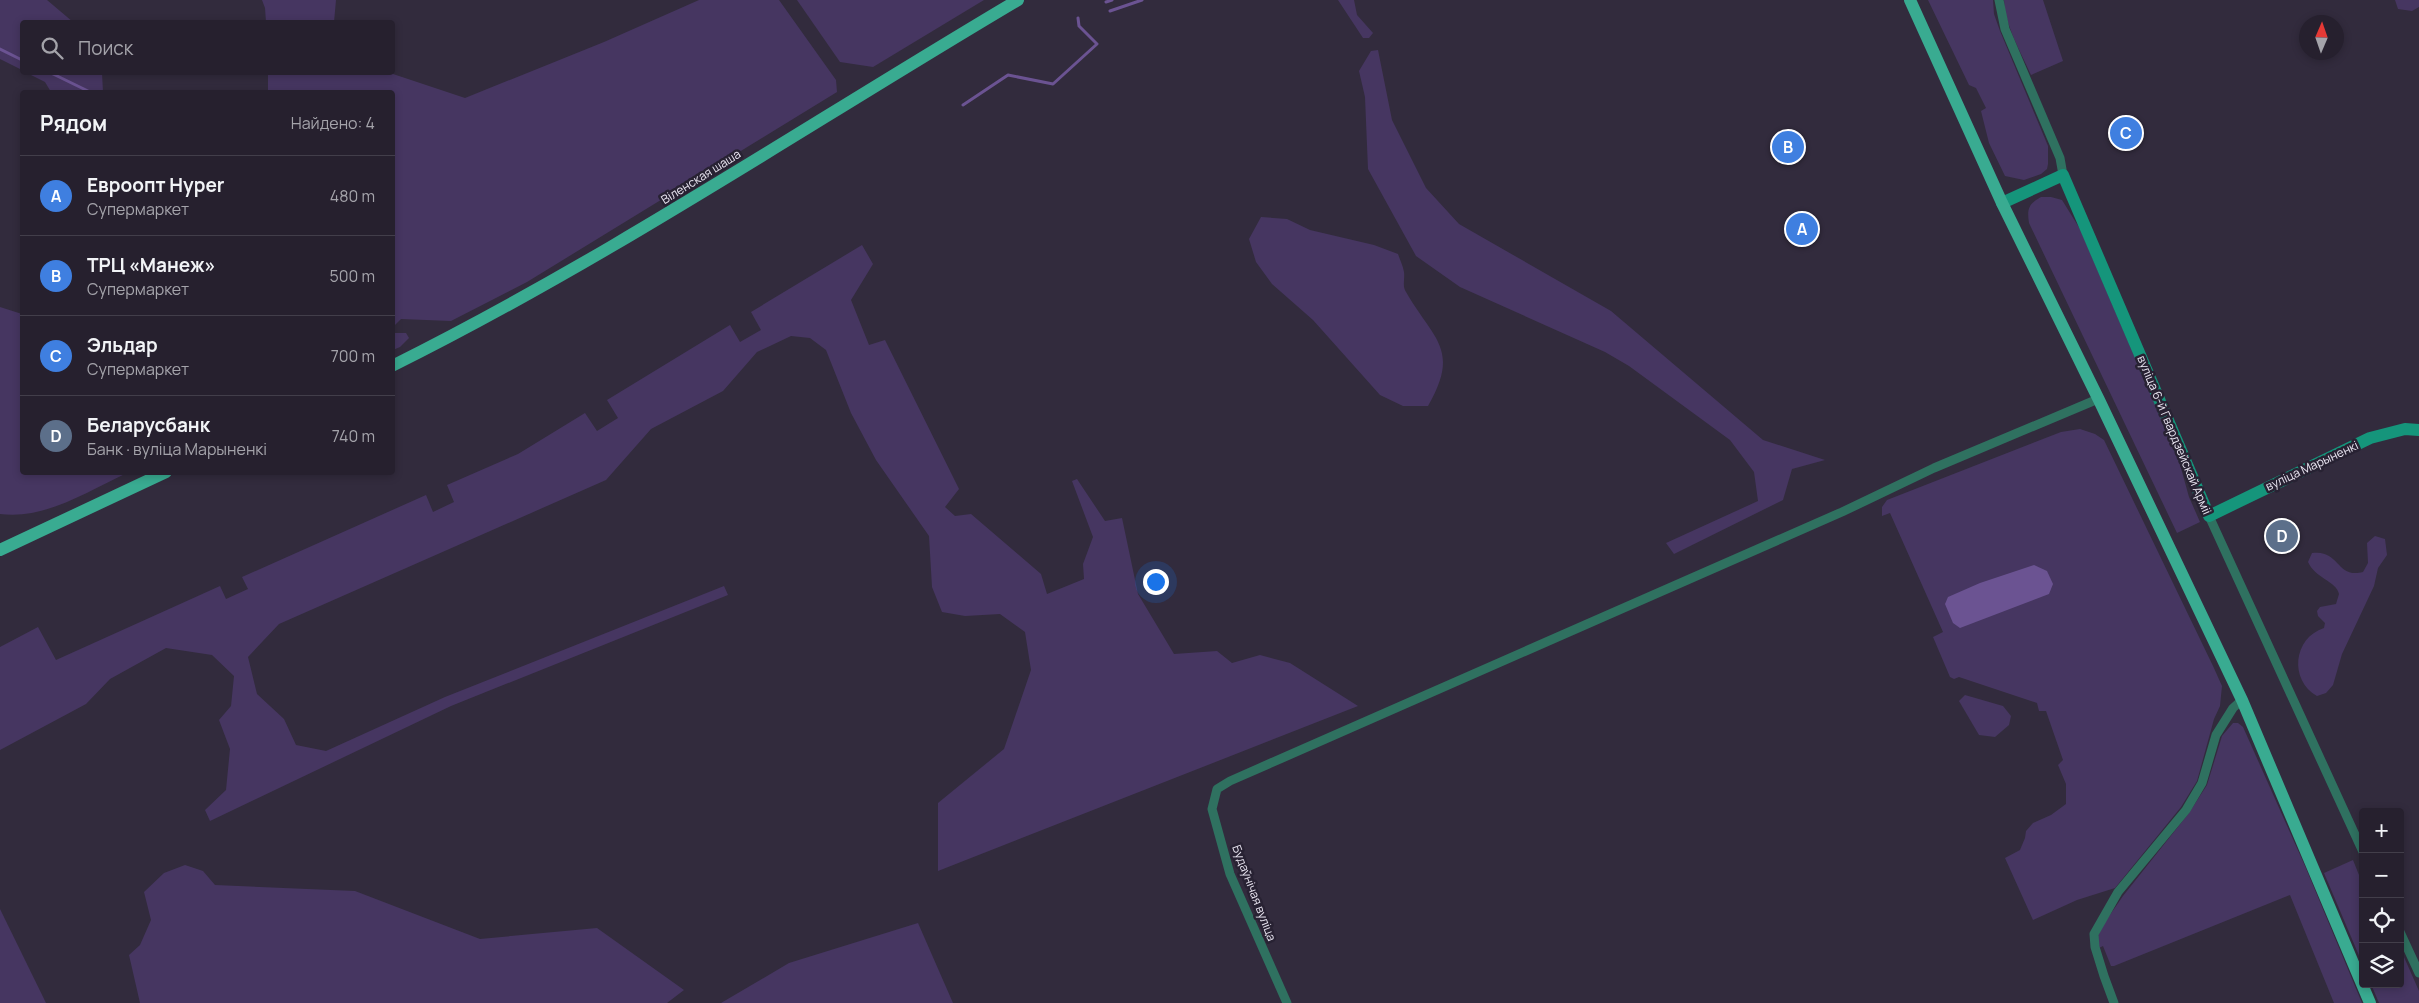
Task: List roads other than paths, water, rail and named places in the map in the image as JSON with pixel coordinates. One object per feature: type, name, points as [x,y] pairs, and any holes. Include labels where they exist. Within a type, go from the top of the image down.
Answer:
[{"type":"main road","name":"Віленская шаша","points":[[395,364],[480,322],[641,231],[877,84],[1018,0]]},
{"type":"main road","points":[[1910,0],[2002,202],[2242,700],[2370,1003]]},
{"type":"main road","points":[[0,550],[160,475]]},
{"type":"street","name":"вуліца 6-й Гвардзейскай Арміі","points":[[1999,0],[2000,13],[2060,158],[2063,175],[2209,516],[2359,843]]},
{"type":"street","points":[[2002,202],[2063,175]]},
{"type":"street","name":"Будаўнічая вуліца","points":[[1287,1003],[1230,874],[1212,809],[1217,789],[1230,781],[1842,512],[1934,468],[2098,399]]},
{"type":"street","name":"вуліца Марыненкі","points":[[2209,516],[2370,438],[2405,429],[2419,430]]},
{"type":"street","points":[[2114,1003],[2100,963],[2094,934],[2118,892],[2186,810],[2202,783],[2216,734],[2233,708],[2242,700]]},
{"type":"street","points":[[2404,941],[2419,973]]},
{"type":"waterway","points":[[1106,2],[1112,0]]},
{"type":"waterway","points":[[1110,11],[1142,0]]},
{"type":"waterway","points":[[963,105],[1008,75],[1053,84],[1097,44],[1079,26],[1078,18]]},
{"type":"waterway","points":[[0,49],[20,59]]},
{"type":"waterway","points":[[55,75],[86,90]]},
{"type":"place","name":"Эльдар","points":[[2126,133]]},
{"type":"place","name":"ТРЦ «Манеж»","points":[[1788,147]]},
{"type":"place","name":"Евроопт Hyper","points":[[1802,229]]},
{"type":"place","name":"Беларусбанк","points":[[2282,536]]}]
